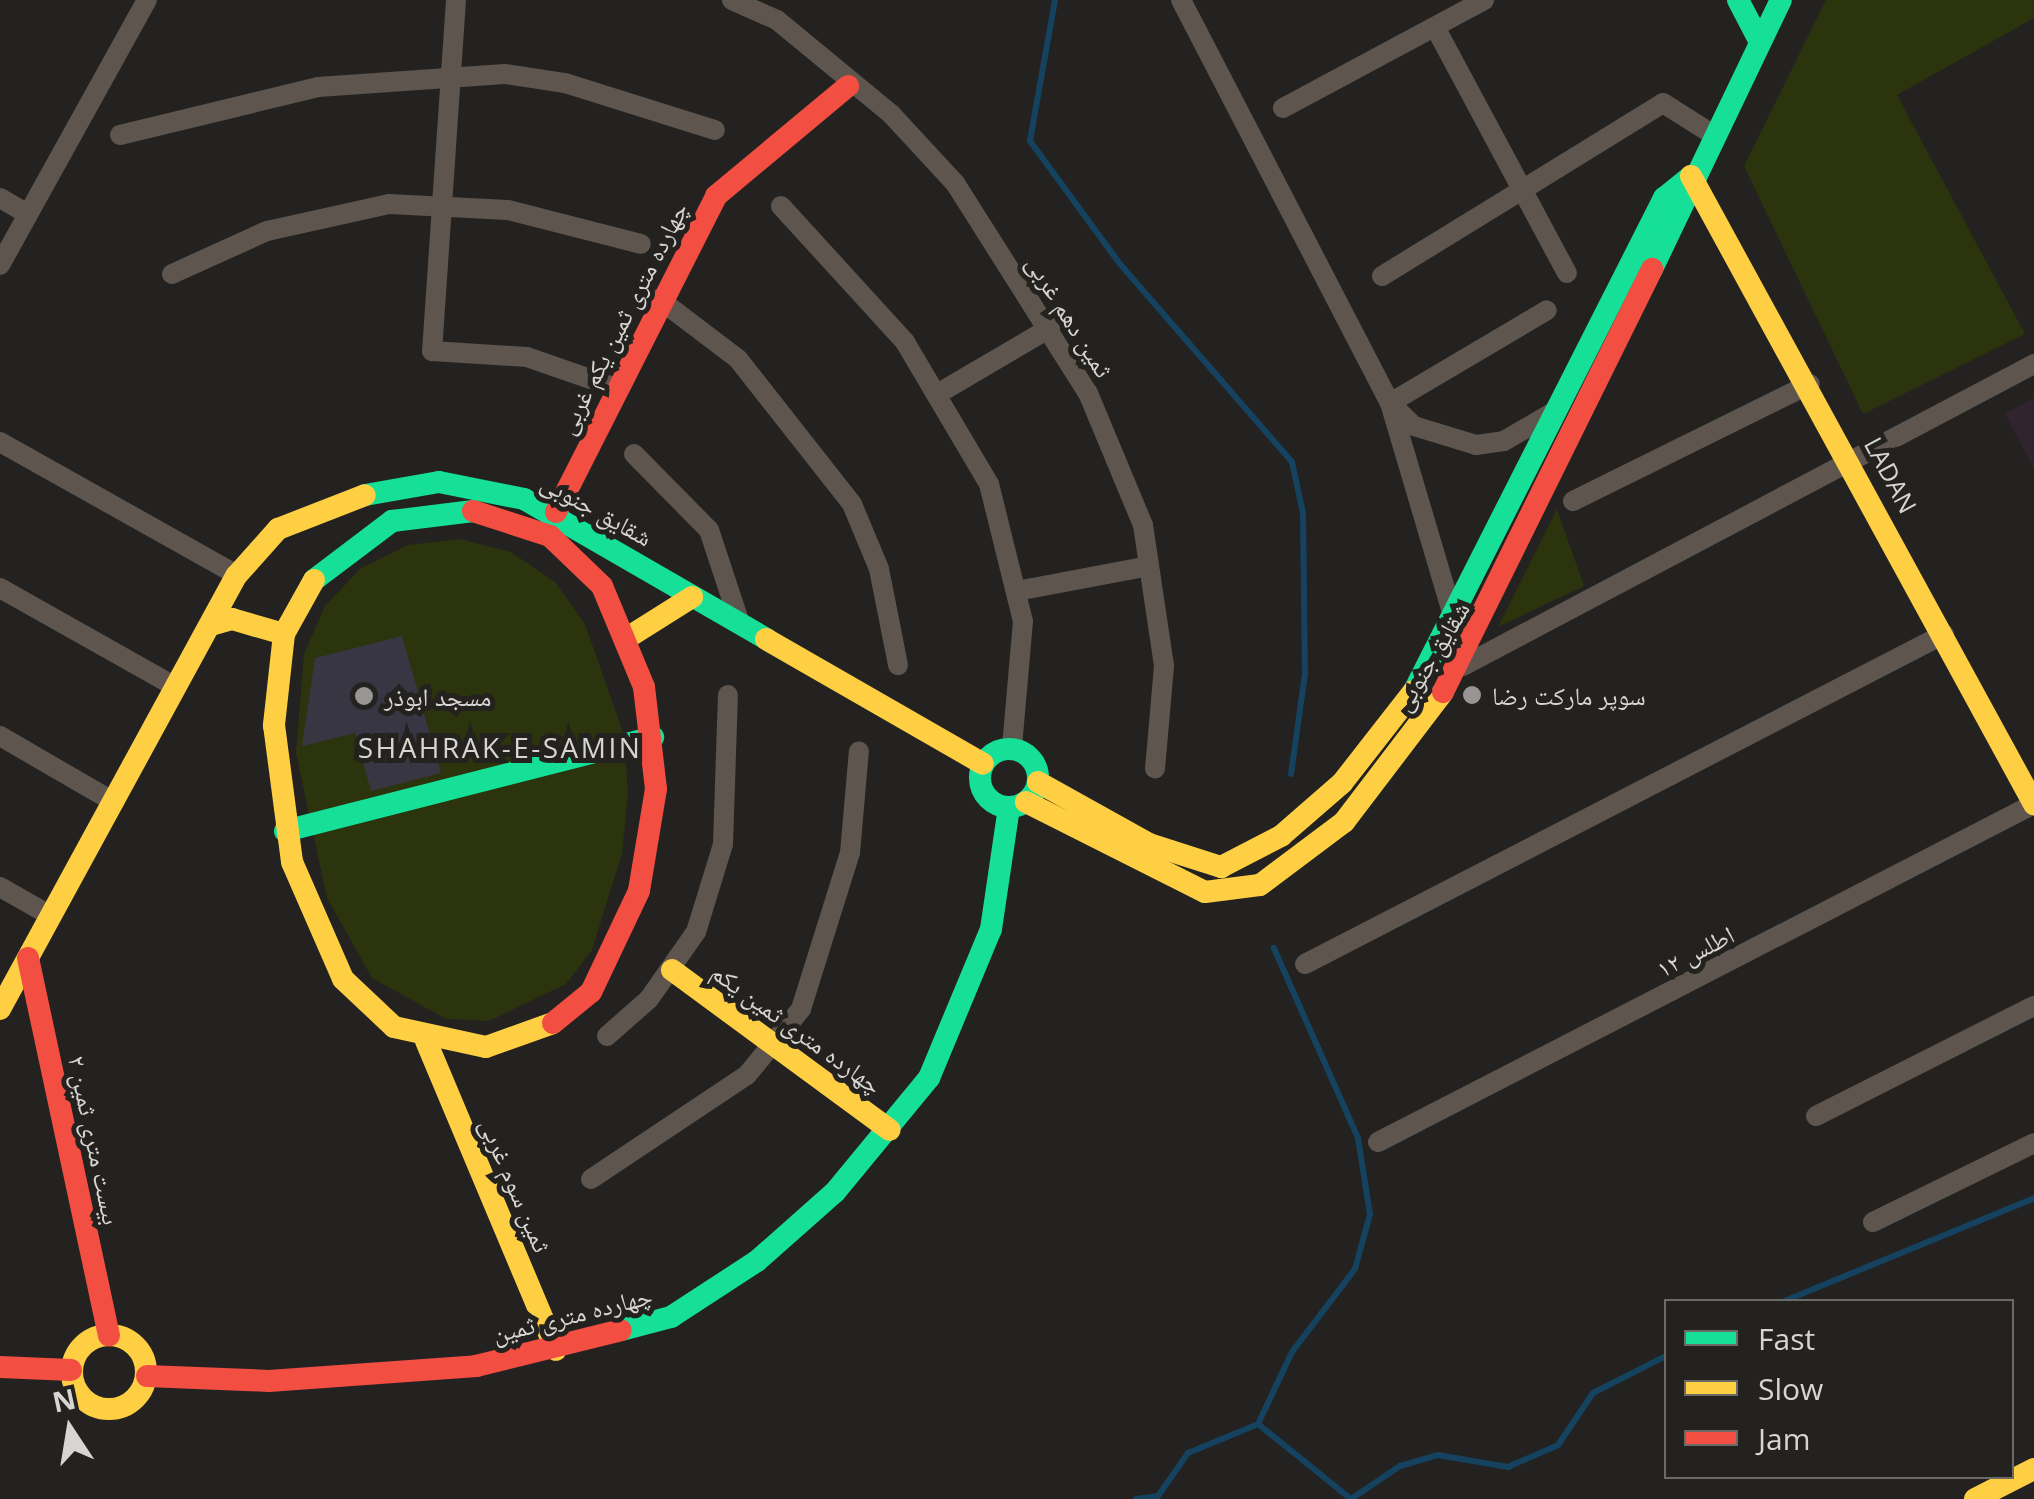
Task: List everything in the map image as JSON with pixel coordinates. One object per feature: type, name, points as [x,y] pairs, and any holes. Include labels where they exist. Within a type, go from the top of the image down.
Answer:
[{"type":"street","points":[[0,265],[146,0]]},
{"type":"street","points":[[456,0],[438,204],[432,351],[527,357],[616,388]]},
{"type":"street","name":"ثمین دهم غربی","points":[[732,0],[777,20],[848,86],[892,114],[956,183],[1050,328],[1120,452],[1150,566],[1164,666],[1155,769]]},
{"type":"street","points":[[1181,0],[1390,403],[1447,570],[1453,616]]},
{"type":"street","points":[[1738,0],[1760,42]]},
{"type":"street","name":"شقایق جنوبی","points":[[1025,797],[1205,892],[1260,885],[1344,822],[1463,666],[1685,210],[1691,176],[1782,0]]},
{"type":"street","points":[[1283,108],[1475,2]]},
{"type":"street","points":[[1434,26],[1567,273]]},
{"type":"street","points":[[120,135],[318,87],[448,76],[565,82],[715,130]]},
{"type":"street","name":"چهارده متری ثمین یکم غربی","points":[[556,512],[658,299],[716,196],[848,86]]},
{"type":"street","points":[[1382,276],[1663,103],[1712,134]]},
{"type":"street","name":"شقایق جنوبی","points":[[1025,797],[1181,858],[1233,864],[1281,836],[1383,742],[1453,616],[1664,198],[1691,176]]},
{"type":"street","name":"LADAN","points":[[1691,176],[1855,463],[2034,804]]},
{"type":"street","points":[[0,198],[28,214]]},
{"type":"street","points":[[172,274],[336,209],[438,204],[508,210],[641,244]]},
{"type":"street","points":[[781,206],[842,266],[939,393],[989,484],[1023,621],[1012,748]]},
{"type":"street","points":[[658,299],[738,359],[852,504],[879,568],[898,665]]},
{"type":"street","points":[[1390,403],[1547,310]]},
{"type":"street","points":[[939,393],[1050,328]]},
{"type":"street","points":[[1463,666],[1855,463],[2034,364]]},
{"type":"street","points":[[1573,501],[1810,384]]},
{"type":"street","points":[[1390,403],[1414,426],[1476,445],[1504,441],[1554,410]]},
{"type":"street","points":[[0,442],[237,575]]},
{"type":"street","points":[[634,454],[709,530],[740,624]]},
{"type":"street","name":"شقایق جنوبی","points":[[0,1009],[237,575],[301,514],[388,487],[483,487],[556,512],[692,596],[983,764]]},
{"type":"street","points":[[446,510],[500,516],[550,536],[602,586],[627,638],[653,737],[654,806],[639,890],[591,992],[544,1030],[501,1043],[426,1041],[394,1027],[343,978],[285,831],[274,726],[284,634],[320,570],[353,540],[446,510]]},
{"type":"street","points":[[1017,592],[1150,566]]},
{"type":"street","points":[[0,588],[176,687]]},
{"type":"street","points":[[627,638],[692,596]]},
{"type":"street","points":[[210,625],[232,619],[284,634]]},
{"type":"street","points":[[1305,964],[1944,634]]},
{"type":"street","points":[[607,1036],[672,970],[696,932],[723,844],[728,694]]},
{"type":"street","points":[[0,736],[114,802]]},
{"type":"street","points":[[285,831],[653,737]]},
{"type":"street","points":[[1012,748],[1033,760],[1025,797],[985,794],[983,764],[1012,748]]},
{"type":"street","points":[[590,1178],[691,1120],[772,1044],[801,1009],[831,937],[859,752]]},
{"type":"street","name":"چهارده متری ثمین","points":[[147,1376],[330,1379],[556,1350],[671,1317],[757,1261],[890,1130],[929,1078],[976,980],[1025,797]]},
{"type":"street","name":"اطلس ۱۲","points":[[1378,1142],[2034,804]]},
{"type":"street","points":[[0,888],[51,916]]},
{"type":"street","name":"بیست متری ثمین ۲","points":[[28,958],[109,1334]]},
{"type":"street","name":"چهارده متری ثمین یکم","points":[[672,970],[890,1130]]},
{"type":"street","points":[[1816,1116],[2034,1006]]},
{"type":"street","name":"ثمین سوم غربی","points":[[426,1041],[556,1350]]},
{"type":"street","points":[[1873,1222],[2034,1143]]},
{"type":"street","points":[[109,1334],[140,1350],[147,1376],[130,1404],[106,1409],[83,1399],[71,1370],[86,1343],[109,1334]]},
{"type":"street","points":[[0,1368],[71,1370]]},
{"type":"street","points":[[1975,1499],[2034,1469]]},
{"type":"shaded area","points":[[2034,398],[2034,469],[2005,414]]},
{"type":"green space","points":[[1826,0],[2034,0],[2034,18],[1897,95],[2025,334],[1863,414],[1744,166]]},
{"type":"green space","points":[[1557,509],[1584,586],[1498,627]]},
{"type":"green space","points":[[460,539],[511,552],[555,582],[585,624],[624,735],[628,794],[622,853],[592,950],[566,984],[489,1021],[446,1019],[372,978],[327,898],[296,753],[304,654],[325,606],[361,568],[408,545]]},
{"type":"building","name":"مسجد ابوذر","points":[[402,636],[441,773],[371,791],[355,733],[302,746],[315,658]]},
{"type":"waterway","points":[[1055,0],[1030,141],[1120,264],[1292,462],[1303,513],[1305,674],[1291,774]]},
{"type":"waterway","points":[[1258,1424],[1292,1352],[1355,1269],[1370,1214],[1358,1138],[1274,948]]},
{"type":"waterway","points":[[1789,1299],[2034,1198]]},
{"type":"waterway","points":[[1136,1499],[1158,1496],[1188,1453],[1258,1424],[1351,1499],[1400,1466],[1438,1455],[1508,1467],[1558,1445],[1593,1393],[1664,1357]]},
{"type":"traffic: fast","points":[[1738,0],[1760,42]]},
{"type":"traffic: fast","points":[[1652,269],[1781,0]]},
{"type":"traffic: fast","points":[[1414,691],[1664,198],[1691,176]]},
{"type":"traffic: fast","points":[[365,495],[439,482],[524,499],[766,639]]},
{"type":"traffic: fast","points":[[314,580],[392,521],[473,511]]},
{"type":"traffic: fast","points":[[285,831],[653,737]]},
{"type":"traffic: fast","points":[[1009,749],[1030,757],[1038,778],[1030,799],[1009,807],[988,799],[980,778],[988,757],[1009,749]]},
{"type":"traffic: fast","points":[[621,1330],[671,1317],[757,1261],[835,1192],[929,1078],[991,929],[1009,807]]},
{"type":"traffic: slow","points":[[1691,176],[2034,804]]},
{"type":"traffic: slow","points":[[0,1009],[237,575],[278,529],[365,495]]},
{"type":"traffic: slow","points":[[314,580],[284,634],[274,725],[292,862],[343,979],[394,1027],[486,1047],[553,1023]]},
{"type":"traffic: slow","points":[[627,638],[692,597]]},
{"type":"traffic: slow","points":[[211,625],[232,619],[284,634]]},
{"type":"traffic: slow","points":[[766,639],[983,764]]},
{"type":"traffic: slow","points":[[1038,782],[1149,844],[1221,867],[1281,836],[1342,783],[1414,691]]},
{"type":"traffic: slow","points":[[1026,802],[1205,892],[1260,885],[1344,822],[1443,692]]},
{"type":"traffic: slow","points":[[672,970],[890,1130]]},
{"type":"traffic: slow","points":[[426,1041],[556,1350]]},
{"type":"traffic: slow","points":[[109,1335],[123,1337],[135,1346],[144,1358],[146,1372],[144,1386],[135,1398],[123,1407],[109,1409],[95,1407],[83,1398],[74,1386],[72,1372],[74,1358],[83,1346],[95,1337],[109,1335]]},
{"type":"traffic: slow","points":[[1975,1499],[2034,1469]]},
{"type":"traffic: jam","points":[[556,512],[716,196],[848,86]]},
{"type":"traffic: jam","points":[[1443,692],[1652,269]]},
{"type":"traffic: jam","points":[[473,511],[550,536],[602,586],[644,687],[656,789],[639,891],[591,992],[553,1023]]},
{"type":"traffic: jam","points":[[28,958],[109,1335]]},
{"type":"traffic: jam","points":[[147,1376],[269,1381],[476,1366],[621,1330]]},
{"type":"traffic: jam","points":[[0,1367],[71,1370]]},
{"type":"place","name":"سوپر مارکت رضا","points":[[1472,695]]},
{"type":"place","name":"مسجد ابوذر","points":[[364,696]]},
{"type":"district","name":"SHAHRAK-E-SAMIN","points":[[500,747]]}]
